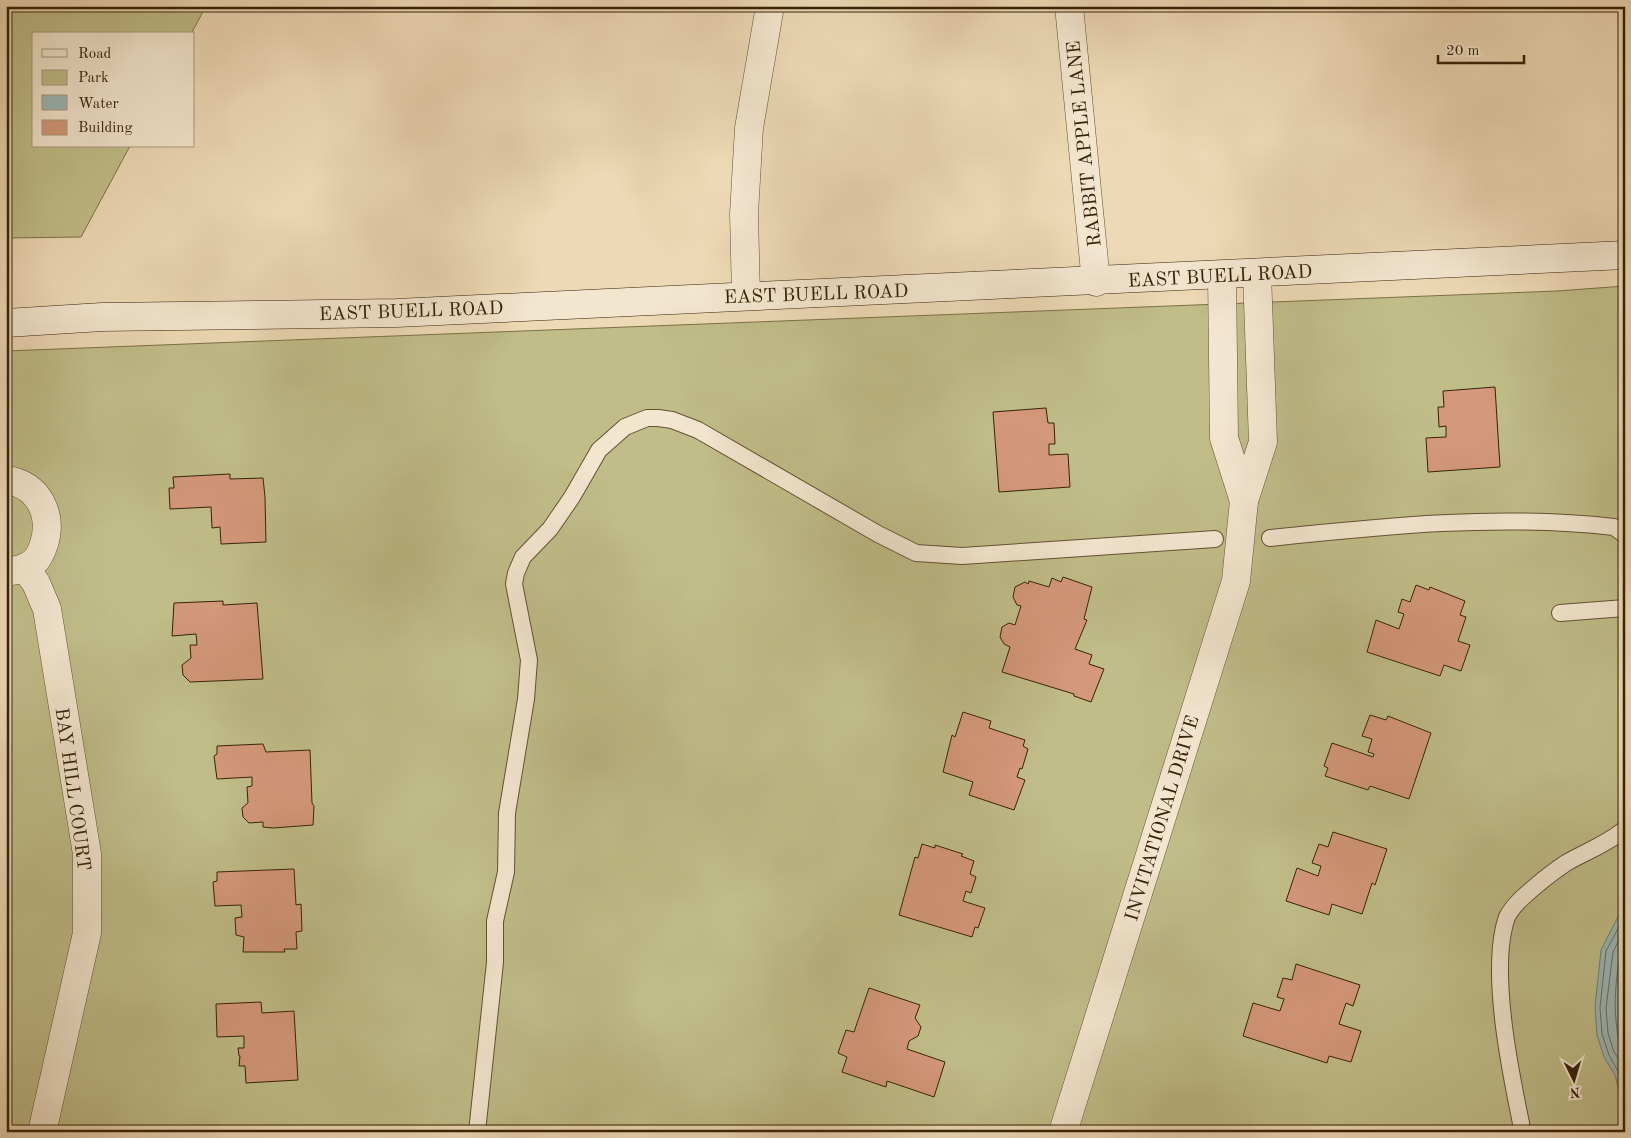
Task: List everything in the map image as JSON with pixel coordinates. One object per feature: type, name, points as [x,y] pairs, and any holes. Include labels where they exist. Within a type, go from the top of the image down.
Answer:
[{"type":"street","points":[[746,296],[744,214],[750,128],[770,6]]},
{"type":"street","name":"RABBIT APPLE LANE","points":[[1069,6],[1096,282]]},
{"type":"street","name":"EAST BUELL ROAD","points":[[6,323],[102,317],[396,313],[1096,282],[1625,255]]},
{"type":"street","name":"INVITATIONAL DRIVE","points":[[1063,1132],[1236,581],[1244,501],[1263,442],[1257,273]]},
{"type":"street","name":"INVITATIONAL DRIVE","points":[[1222,275],[1224,438],[1244,501]]},
{"type":"street","name":"BAY HILL COURT","points":[[6,480],[15,481],[30,488],[40,500],[47,516],[47,532],[43,548],[36,560],[16,570]]},
{"type":"street","name":"BAY HILL COURT","points":[[16,570],[36,583],[47,609],[87,854],[87,933],[42,1132]]},
{"type":"lane","points":[[477,1132],[495,962],[495,921],[506,872],[507,813],[526,699],[529,660],[514,584],[523,557],[550,529],[599,450],[625,427],[647,418],[658,418],[672,420],[698,430],[878,534],[916,553],[962,556],[1215,539]]},
{"type":"lane","points":[[1270,538],[1394,525],[1528,522],[1614,527],[1625,534]]},
{"type":"lane","points":[[1560,613],[1625,608]]},
{"type":"lane","points":[[1520,1132],[1521,1123],[1504,1029],[1503,1012],[1502,943],[1508,915],[1521,899],[1565,864],[1615,837],[1625,829]]},
{"type":"green space","points":[[6,6],[206,6],[192,32],[32,32],[32,148],[129,148],[81,237],[6,238]]},
{"type":"green space","points":[[1625,286],[1625,1132],[6,1132],[6,351],[1557,291]]},
{"type":"water","points":[[1625,911],[1625,1113],[1615,1075],[1604,1057],[1597,1035],[1595,1007],[1601,950],[1620,913]]},
{"type":"building","points":[[1495,387],[1500,467],[1428,472],[1426,438],[1446,437],[1446,426],[1439,427],[1438,407],[1444,407],[1443,391]]},
{"type":"building","points":[[1046,408],[1048,423],[1054,423],[1055,444],[1049,444],[1049,455],[1068,454],[1070,487],[999,492],[993,412]]},
{"type":"building","points":[[230,474],[230,479],[263,478],[266,542],[221,544],[220,527],[212,528],[211,507],[170,509],[169,488],[174,488],[173,477]]},
{"type":"building","points":[[1063,577],[1092,587],[1084,619],[1087,620],[1075,649],[1092,655],[1089,664],[1104,669],[1091,702],[1074,696],[1074,694],[1002,672],[1010,647],[1004,644],[1000,637],[1002,627],[1009,623],[1015,625],[1021,606],[1017,605],[1013,597],[1015,587],[1025,582],[1028,584],[1029,581],[1049,587],[1052,578],[1061,582]]},
{"type":"building","points":[[1416,585],[1429,590],[1430,587],[1465,601],[1460,615],[1466,617],[1458,641],[1470,645],[1461,671],[1444,665],[1440,676],[1367,652],[1376,620],[1399,629],[1404,614],[1398,612],[1402,599],[1410,602]]},
{"type":"building","points":[[223,601],[223,605],[257,603],[263,679],[190,682],[183,675],[182,665],[191,658],[190,645],[197,645],[196,634],[172,636],[174,603]]},
{"type":"building","points":[[963,712],[991,721],[989,728],[1025,740],[1023,746],[1028,749],[1022,769],[1020,768],[1017,777],[1025,780],[1014,810],[969,795],[973,782],[943,772],[952,735],[955,737]]},
{"type":"building","points":[[1370,715],[1386,720],[1388,716],[1431,733],[1409,799],[1370,786],[1368,790],[1325,776],[1328,768],[1324,766],[1332,743],[1373,757],[1374,754],[1368,752],[1372,739],[1362,736]]},
{"type":"building","points":[[263,744],[266,752],[310,750],[312,803],[314,806],[313,825],[273,828],[263,827],[263,822],[249,823],[243,817],[242,808],[248,803],[247,787],[252,786],[252,777],[217,779],[214,756],[217,754],[217,746]]},
{"type":"building","points":[[1333,832],[1387,849],[1375,885],[1372,883],[1362,914],[1332,904],[1329,915],[1286,901],[1297,868],[1318,876],[1321,866],[1312,863],[1319,844],[1328,847]]},
{"type":"building","points":[[922,844],[935,848],[935,845],[963,854],[961,856],[974,861],[970,874],[976,877],[971,893],[966,891],[963,901],[985,908],[978,928],[975,927],[972,937],[899,915],[915,857],[918,858]]},
{"type":"building","points":[[294,869],[296,905],[301,904],[302,931],[296,932],[297,949],[284,949],[285,952],[243,952],[244,937],[236,935],[235,918],[242,917],[241,905],[215,906],[213,882],[217,881],[217,872]]},
{"type":"building","points":[[1296,964],[1360,985],[1353,1006],[1346,1003],[1339,1024],[1361,1031],[1351,1062],[1329,1056],[1327,1063],[1243,1036],[1253,1003],[1280,1011],[1284,999],[1277,997],[1283,978],[1292,980]]},
{"type":"building","points":[[869,988],[920,1005],[915,1018],[921,1027],[918,1036],[909,1041],[907,1049],[945,1062],[934,1097],[887,1081],[886,1087],[842,1072],[847,1057],[838,1053],[846,1030],[854,1032]]},
{"type":"building","points":[[261,1002],[262,1013],[294,1011],[298,1080],[246,1083],[245,1066],[239,1066],[240,1056],[238,1048],[244,1048],[244,1036],[217,1037],[216,1004]]}]
